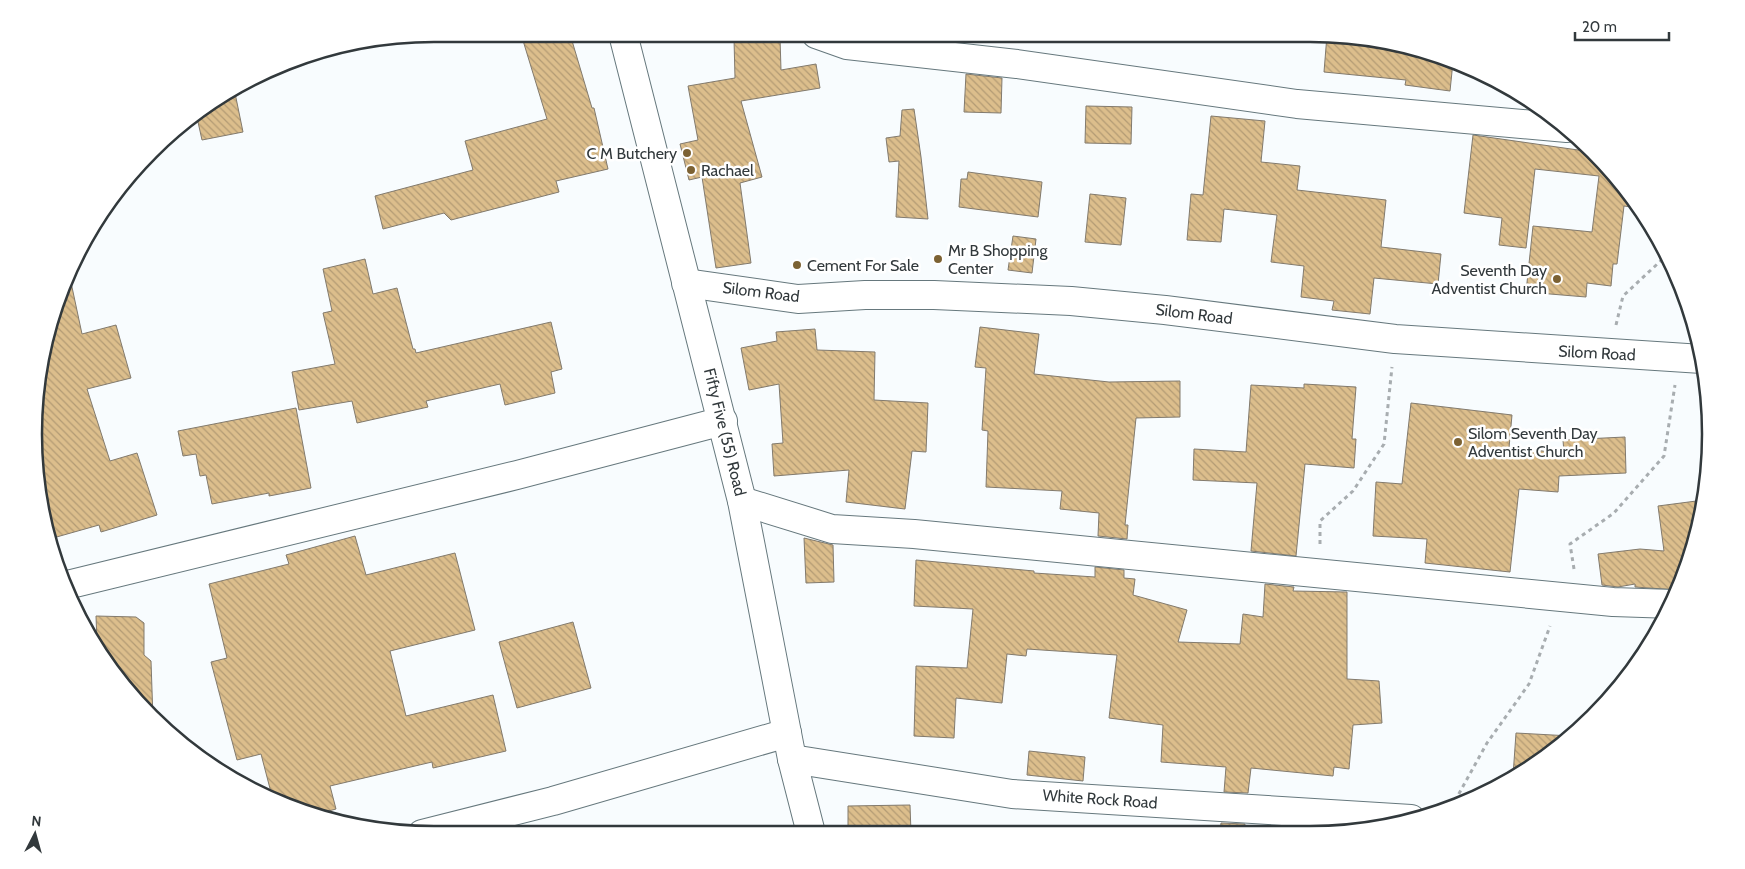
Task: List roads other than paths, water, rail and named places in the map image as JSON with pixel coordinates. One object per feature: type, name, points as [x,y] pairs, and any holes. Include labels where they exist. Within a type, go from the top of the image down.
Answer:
[{"type":"street","name":"Fifty Five (55) Road","points":[[625,42],[742,501],[786,733],[809,826]]},
{"type":"street","points":[[839,42],[847,45],[1018,64],[1297,104],[1552,127]]},
{"type":"street","name":"Silom Road","points":[[686,283],[798,299],[865,295],[924,295],[1070,301],[1165,310],[1395,339],[1691,358]]},
{"type":"street","points":[[72,584],[517,475],[723,421]]},
{"type":"street","points":[[742,501],[832,529],[914,534],[1613,602],[1664,604]]},
{"type":"street","points":[[454,826],[553,801],[786,733]]},
{"type":"street","name":"White Rock Road","points":[[792,760],[1012,794],[1392,818]]},
{"type":"place","name":"C M Butchery","points":[[687,153]]},
{"type":"place","name":"Rachael","points":[[691,170]]},
{"type":"place","name":"Mr B Shopping Center","points":[[938,259]]},
{"type":"place","name":"Cement For Sale","points":[[797,265]]},
{"type":"place","name":"Seventh Day Adventist Church","points":[[1557,279]]},
{"type":"place","name":"Silom Seventh Day Adventist Church","points":[[1458,442]]}]
